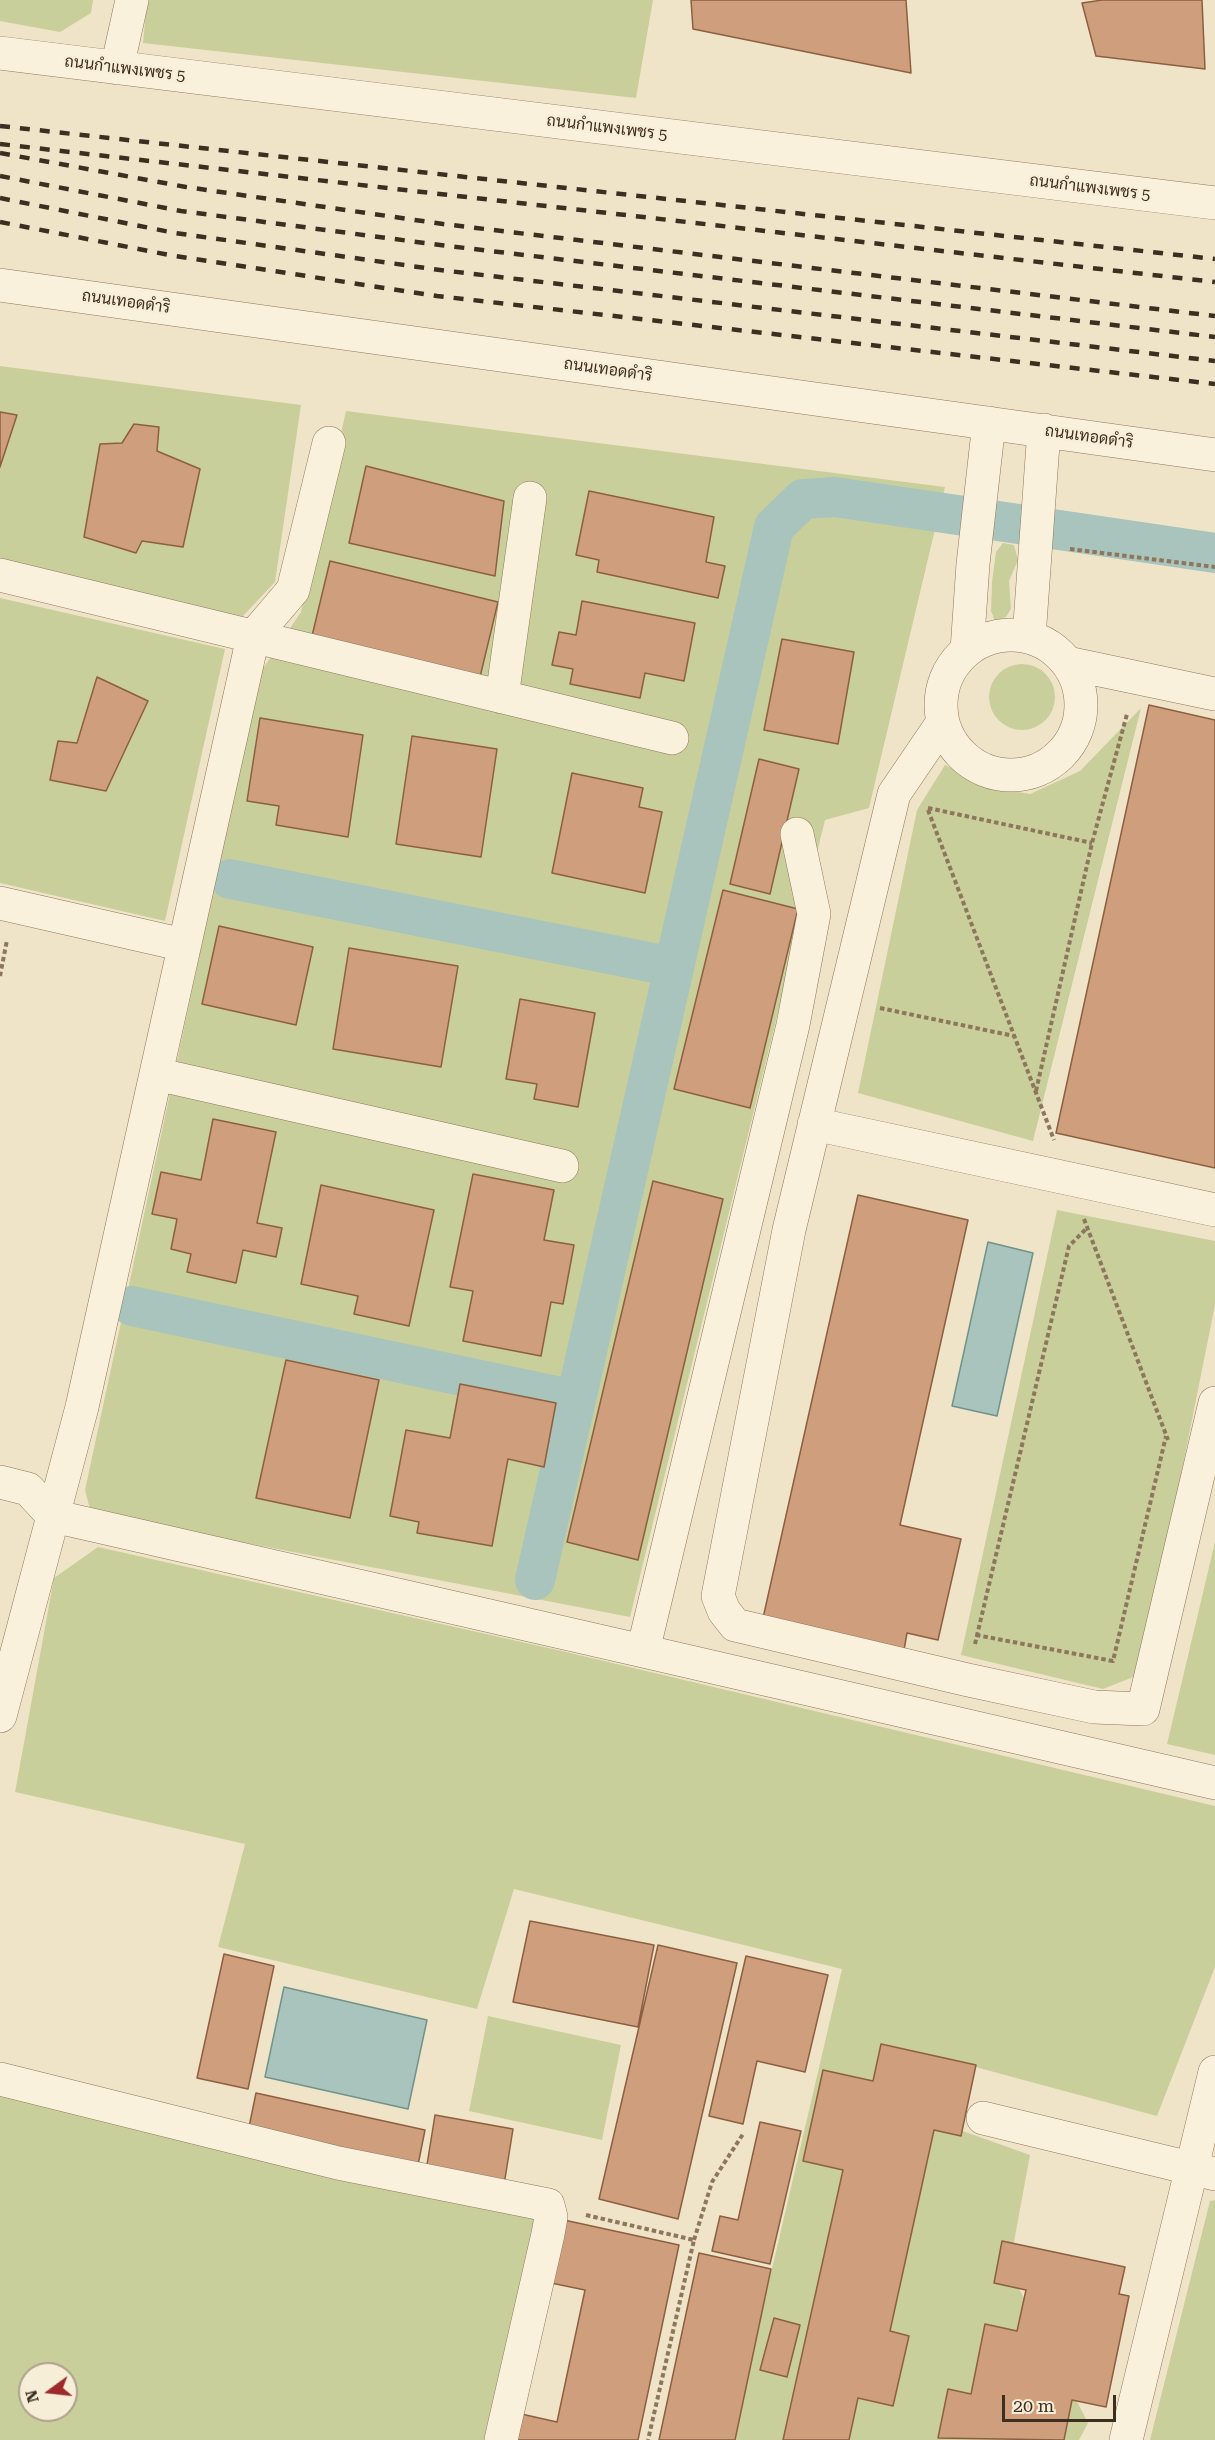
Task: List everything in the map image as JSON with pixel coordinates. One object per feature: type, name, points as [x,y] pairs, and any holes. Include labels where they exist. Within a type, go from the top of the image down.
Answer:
[{"type":"street","points":[[117,68],[132,0]]},
{"type":"street","name":"ถนนกำแพงเพชร 5","points":[[0,53],[1215,203]]},
{"type":"street","name":"ถนนเทอดดำริ","points":[[0,285],[1215,454]]},
{"type":"street","points":[[967,650],[973,564],[989,423]]},
{"type":"street","points":[[1029,637],[1044,430]]},
{"type":"street","points":[[0,1716],[82,1407],[253,637],[293,590],[328,443]]},
{"type":"street","points":[[502,697],[530,498]]},
{"type":"street","points":[[0,575],[672,738]]},
{"type":"street","points":[[1007,635],[1029,637],[1050,647],[1067,663],[1077,683],[1081,706],[1077,727],[1067,747],[1051,763],[1030,773],[1008,775],[986,770],[967,759],[952,742],[943,722],[941,702],[944,682],[953,664],[967,650],[985,639],[1007,635]]},
{"type":"street","points":[[1067,663],[1215,694]]},
{"type":"street","points":[[943,722],[894,795],[789,1230],[718,1596],[724,1611],[735,1625],[968,1680],[1095,1707],[1143,1709],[1215,1404]]},
{"type":"street","points":[[643,1651],[794,1025],[814,915],[797,834]]},
{"type":"street","points":[[0,903],[184,945]]},
{"type":"street","points":[[156,1074],[562,1166]]},
{"type":"street","points":[[814,1124],[1215,1210]]},
{"type":"street","points":[[0,1482],[28,1489],[53,1516],[1215,1783]]},
{"type":"street","points":[[1126,2440],[1203,2171],[1215,2072]]},
{"type":"street","points":[[0,2079],[338,2163],[548,2205],[551,2217],[548,2234],[501,2440]]},
{"type":"street","points":[[983,2118],[1203,2171]]},
{"type":"path","points":[[1035,544],[1215,567]]},
{"type":"path","points":[[1036,1092],[1092,843],[1121,742],[1135,677]]},
{"type":"path","points":[[912,767],[1170,1447]]},
{"type":"path","points":[[928,808],[1092,843]]},
{"type":"path","points":[[0,976],[8,936]]},
{"type":"path","points":[[844,1001],[1014,1036]]},
{"type":"path","points":[[968,1680],[976,1635],[1069,1246],[1087,1228]]},
{"type":"path","points":[[976,1635],[1113,1662],[1166,1436]]},
{"type":"path","points":[[648,2440],[694,2240],[712,2182],[743,2134]]},
{"type":"path","points":[[548,2205],[694,2240]]},
{"type":"green space","points":[[0,0],[93,0],[91,13],[60,32],[0,21]]},
{"type":"green space","points":[[147,0],[653,0],[636,98],[143,43]]},
{"type":"green space","points":[[0,366],[301,405],[275,582],[242,617],[0,562]]},
{"type":"green space","points":[[346,411],[945,487],[869,808],[825,820],[630,1617],[91,1513],[85,1490],[260,673],[301,612]]},
{"type":"green space","points":[[1003,543],[1014,545],[1018,560],[1009,581],[1011,609],[1006,617],[995,621],[991,611],[992,582],[996,552]]},
{"type":"green space","points":[[0,598],[225,649],[165,921],[0,883]]},
{"type":"green space","points":[[1022,664],[1035,667],[1045,674],[1052,684],[1055,697],[1052,710],[1045,720],[1035,727],[1022,730],[1009,727],[999,720],[992,710],[989,697],[992,684],[999,674],[1009,667]]},
{"type":"green space","points":[[1141,708],[1033,1141],[858,1093],[917,810],[945,765],[994,788],[1030,794],[1080,771]]},
{"type":"green space","points":[[1057,1210],[1215,1241],[1215,1305],[1141,1674],[1103,1689],[961,1655]]},
{"type":"green space","points":[[1215,1542],[1215,1755],[1167,1744]]},
{"type":"green space","points":[[98,1547],[562,1651],[1215,1806],[1215,1967],[1157,2116],[942,2058],[904,2110],[1030,2155],[1009,2269],[1088,2423],[1079,2440],[732,2440],[842,1969],[514,1889],[477,2009],[218,1947],[245,1844],[15,1792],[54,1578]]},
{"type":"green space","points":[[488,2016],[621,2045],[602,2140],[469,2111]]},
{"type":"green space","points":[[0,2087],[540,2213],[488,2440],[0,2440]]},
{"type":"green space","points":[[1215,2200],[1215,2440],[1150,2440],[1210,2201]]},
{"type":"water","points":[[988,1242],[1033,1253],[997,1416],[952,1406]]},
{"type":"water","points":[[284,1987],[427,2020],[408,2109],[265,2077]]},
{"type":"building","points":[[691,0],[906,0],[911,73],[693,29]]},
{"type":"building","points":[[1102,0],[1202,0],[1205,69],[1096,56],[1082,3]]},
{"type":"building","points":[[0,412],[17,415],[0,467]]},
{"type":"building","points":[[134,424],[159,427],[157,451],[200,469],[183,547],[142,541],[136,553],[84,537],[100,444],[122,443]]},
{"type":"building","points":[[366,466],[504,501],[495,576],[349,543]]},
{"type":"building","points":[[589,491],[714,517],[706,562],[725,566],[718,598],[597,572],[599,560],[576,555]]},
{"type":"building","points":[[330,561],[498,602],[480,677],[312,636]]},
{"type":"building","points":[[582,601],[695,623],[684,681],[645,673],[640,698],[570,684],[573,669],[552,665],[559,632],[576,635]]},
{"type":"building","points":[[782,639],[854,652],[838,744],[764,730]]},
{"type":"building","points":[[97,677],[148,701],[106,791],[50,780],[58,741],[77,743]]},
{"type":"building","points":[[1149,705],[1215,720],[1215,1168],[1056,1133]]},
{"type":"building","points":[[260,718],[363,735],[348,837],[276,825],[279,806],[247,801]]},
{"type":"building","points":[[412,736],[497,749],[481,857],[396,844]]},
{"type":"building","points":[[759,759],[799,769],[770,894],[730,884]]},
{"type":"building","points":[[572,773],[643,788],[639,807],[662,812],[645,893],[552,873]]},
{"type":"building","points":[[723,890],[798,909],[750,1108],[674,1089]]},
{"type":"building","points":[[219,926],[313,947],[296,1025],[202,1004]]},
{"type":"building","points":[[349,948],[458,966],[441,1067],[333,1049]]},
{"type":"building","points":[[520,999],[595,1013],[578,1107],[534,1099],[537,1084],[506,1079]]},
{"type":"building","points":[[213,1119],[276,1132],[257,1223],[282,1228],[276,1257],[243,1250],[236,1283],[187,1272],[191,1254],[171,1249],[177,1219],[152,1214],[161,1172],[201,1180]]},
{"type":"building","points":[[473,1174],[554,1190],[544,1240],[574,1245],[563,1304],[551,1302],[541,1356],[463,1341],[473,1291],[450,1287]]},
{"type":"building","points":[[653,1181],[723,1199],[638,1560],[567,1542]]},
{"type":"building","points":[[321,1185],[434,1210],[409,1326],[354,1314],[358,1296],[301,1284]]},
{"type":"building","points":[[858,1195],[968,1220],[900,1525],[961,1539],[938,1640],[907,1633],[904,1650],[763,1618]]},
{"type":"building","points":[[286,1360],[379,1380],[350,1518],[256,1498]]},
{"type":"building","points":[[460,1384],[556,1403],[544,1467],[508,1459],[492,1546],[417,1533],[419,1522],[390,1516],[406,1430],[450,1438]]},
{"type":"building","points":[[530,1921],[654,1945],[638,2027],[513,2002]]},
{"type":"building","points":[[658,1945],[737,1963],[678,2219],[599,2199]]},
{"type":"building","points":[[224,1954],[274,1966],[248,2089],[197,2078]]},
{"type":"building","points":[[746,1956],[828,1975],[805,2072],[757,2061],[743,2124],[709,2116]]},
{"type":"building","points":[[881,2044],[976,2065],[961,2136],[934,2130],[890,2331],[909,2336],[893,2406],[858,2398],[849,2440],[783,2440],[843,2170],[803,2161],[823,2070],[873,2081]]},
{"type":"building","points":[[256,2093],[425,2130],[418,2165],[249,2127]]},
{"type":"building","points":[[435,2115],[513,2129],[504,2185],[426,2171]]},
{"type":"building","points":[[760,2122],[801,2131],[770,2264],[712,2251],[720,2216],[738,2220]]},
{"type":"building","points":[[564,2220],[679,2245],[638,2440],[512,2440],[517,2413],[557,2422],[585,2290],[551,2283]]},
{"type":"building","points":[[1002,2241],[1125,2267],[1119,2294],[1129,2296],[1106,2407],[1072,2400],[1064,2440],[938,2438],[948,2389],[971,2394],[985,2324],[1017,2331],[1026,2290],[994,2283]]},
{"type":"building","points":[[699,2253],[771,2269],[735,2440],[659,2440]]},
{"type":"building","points":[[774,2318],[800,2325],[787,2377],[760,2370]]},
{"type":"waterway","points":[[535,1580],[774,527],[803,499],[835,497],[1215,553]]},
{"type":"waterway","points":[[230,879],[674,967]]},
{"type":"waterway","points":[[132,1306],[575,1400]]},
{"type":"railway","points":[[0,126],[1215,259]]},
{"type":"railway","points":[[0,144],[1215,282]]},
{"type":"railway","points":[[0,153],[186,187],[443,224],[1215,316]]},
{"type":"railway","points":[[0,176],[181,211],[440,245],[1215,337]]},
{"type":"railway","points":[[0,198],[175,233],[440,270],[1215,361]]},
{"type":"railway","points":[[0,222],[169,255],[437,296],[1215,384]]}]
